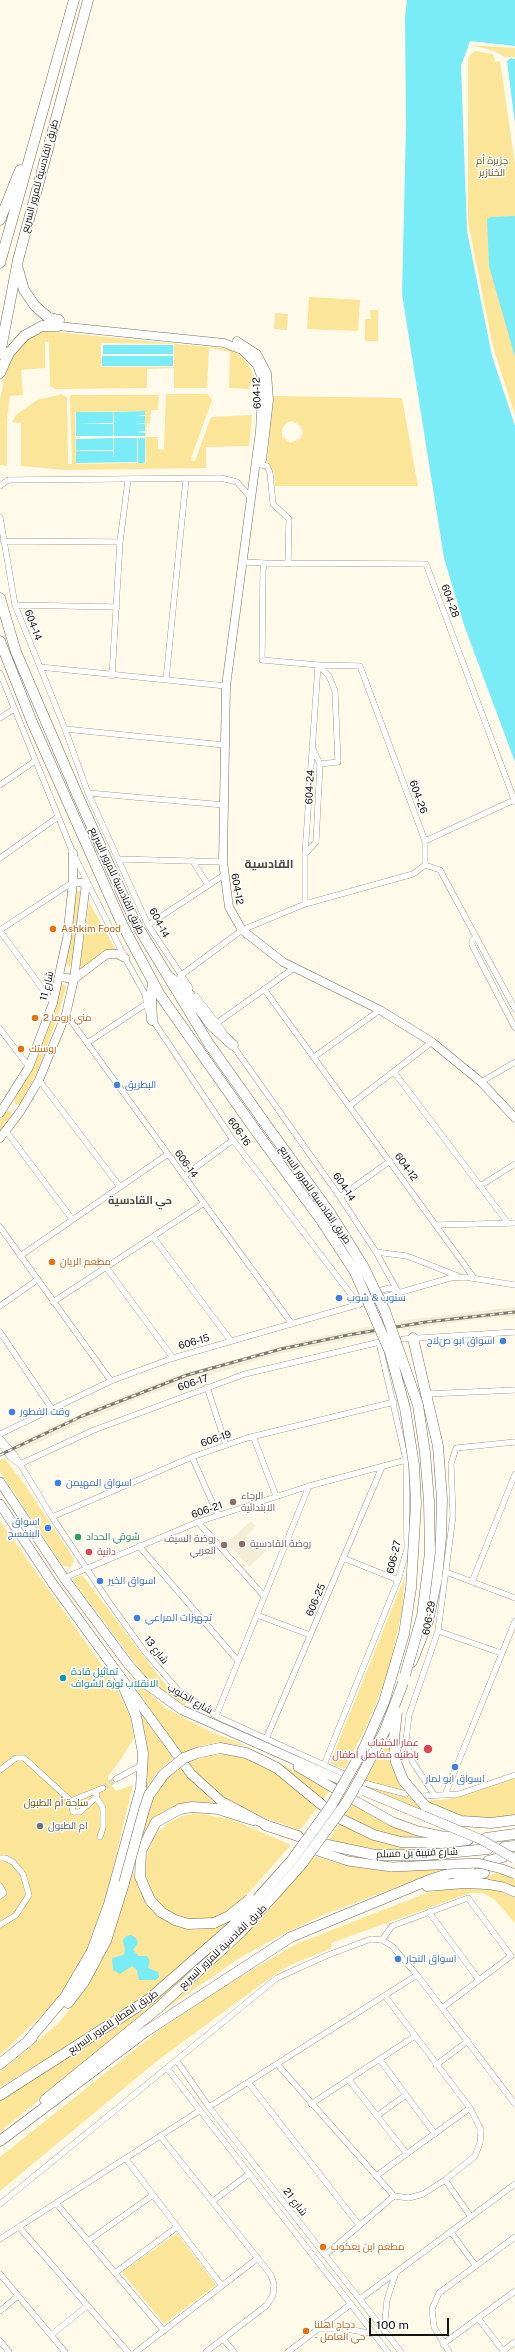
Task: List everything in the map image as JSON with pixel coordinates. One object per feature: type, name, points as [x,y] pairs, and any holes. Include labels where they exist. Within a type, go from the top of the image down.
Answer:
[{"type":"highway","name":"طريق القادسية للمرور السريع","points":[[0,263],[25,167],[74,0]]},
{"type":"highway","name":"طريق القادسية للمرور السريع","points":[[0,354],[18,260],[88,0]]},
{"type":"highway","points":[[0,220],[16,176],[25,167]]},
{"type":"highway","points":[[18,260],[20,280],[29,298],[44,315],[58,323]]},
{"type":"highway","points":[[0,373],[9,353],[24,336],[42,326],[58,323]]},
{"type":"highway","name":"طريق القادسية للمرور السريع","points":[[0,598],[16,652],[77,794],[135,922],[165,975],[209,1044],[330,1213],[363,1266],[385,1311],[418,1405],[429,1494],[430,1553],[422,1616],[404,1679],[386,1730],[346,1803],[301,1865],[241,1932],[158,2008],[65,2083],[0,2141]]},
{"type":"highway","name":"طريق القادسية للمرور السريع","points":[[0,641],[32,722],[122,924],[153,983],[199,1052],[321,1220],[355,1272],[390,1352],[405,1408],[412,1450],[416,1503],[415,1547],[411,1588],[400,1649],[384,1702],[368,1740],[334,1799],[312,1832]]},
{"type":"highway","points":[[165,975],[185,989],[212,1026],[233,1045]]},
{"type":"highway","points":[[152,1020],[151,997],[153,983]]},
{"type":"highway","points":[[408,1338],[426,1394],[438,1446],[442,1518],[437,1578],[423,1636],[404,1679],[394,1738],[396,1762],[403,1780],[425,1806],[463,1836]]},
{"type":"highway","points":[[27,2042],[65,1997],[92,1951],[109,1904],[141,1788],[144,1765],[136,1716],[119,1676]]},
{"type":"highway","points":[[0,2064],[27,2042],[70,2001],[84,1982],[106,1940],[149,1795],[156,1784],[173,1766],[197,1753],[220,1748],[246,1753],[277,1768],[322,1805]]},
{"type":"highway","points":[[425,1806],[461,1821],[492,1822],[515,1820]]},
{"type":"highway","points":[[253,1820],[218,1809],[192,1807],[180,1810],[156,1822],[141,1851],[140,1878],[150,1900],[161,1912],[175,1920],[188,1924],[214,1923],[229,1916],[241,1907],[312,1832]]},
{"type":"highway","points":[[341,1819],[374,1835],[401,1842],[442,1843],[463,1836]]},
{"type":"highway","points":[[265,1825],[296,1838]]},
{"type":"highway","name":"طريق المطار للمرور السريع","points":[[0,2095],[148,2000],[234,1925],[292,1860],[312,1832]]},
{"type":"highway","points":[[488,1837],[515,1834]]},
{"type":"highway","name":"شارع قتيبة بن مسلم","points":[[320,1847],[375,1855],[426,1854],[488,1849]]},
{"type":"highway","points":[[488,1861],[503,1852],[515,1853]]},
{"type":"highway","points":[[0,2141],[145,2032],[245,1965],[307,1929],[409,1888],[470,1867]]},
{"type":"highway","points":[[452,1873],[466,1876],[484,1873]]},
{"type":"highway","points":[[409,1888],[444,1884],[486,1884]]},
{"type":"main road","name":"604-12","points":[[58,323],[226,338],[250,348],[260,359],[268,379],[268,407],[261,465],[251,499],[226,686],[223,862],[229,907],[242,930],[294,968],[380,1010],[432,1042],[481,1082],[515,1118]]},
{"type":"main road","name":"604-12","points":[[58,323],[224,343],[245,352],[258,365],[263,382],[257,475],[250,535],[243,562]]},
{"type":"main road","name":"شارع 11","points":[[0,1113],[29,1067],[53,1003],[60,976],[73,882],[73,853]]},
{"type":"main road","points":[[3,1135],[20,1112],[39,1080],[66,1014],[74,980],[86,883],[73,882]]},
{"type":"main road","points":[[74,980],[107,954],[116,954],[125,958]]},
{"type":"main road","points":[[60,976],[74,980]]},
{"type":"main road","points":[[7,1103],[20,1112]]},
{"type":"main road","points":[[0,1482],[67,1581]]},
{"type":"main road","points":[[0,1489],[36,1547],[59,1593]]},
{"type":"main road","points":[[0,1497],[36,1547],[67,1581]]},
{"type":"main road","points":[[0,1504],[59,1593],[181,1760],[203,1786],[221,1801],[253,1820],[265,1825]]},
{"type":"main road","name":"شارع الجنوب","points":[[67,1581],[128,1664],[146,1684],[182,1710],[252,1743],[335,1789]]},
{"type":"main road","name":"شارع الجنوب","points":[[252,1743],[342,1777]]},
{"type":"main road","points":[[363,1788],[463,1836],[515,1853]]},
{"type":"main road","points":[[354,1800],[393,1822],[418,1831],[442,1836],[463,1836]]},
{"type":"main road","points":[[320,1847],[348,1861],[392,1867],[478,1864],[513,1870]]},
{"type":"main road","points":[[486,1884],[504,1887],[515,1892]]},
{"type":"street","points":[[261,465],[267,466],[270,473],[270,494],[273,504],[288,519],[288,564]]},
{"type":"street","points":[[0,485],[8,480],[221,478],[233,480],[242,486],[251,499]]},
{"type":"street","points":[[166,680],[186,479]]},
{"type":"street","points":[[112,676],[120,542],[128,480]]},
{"type":"street","name":"604-14","points":[[0,517],[3,541],[16,605],[65,729],[88,793],[148,925],[180,976],[218,1023],[340,1197],[376,1252],[399,1292]]},
{"type":"street","points":[[3,541],[120,542]]},
{"type":"street","name":"604-28","points":[[243,562],[264,566],[288,564],[426,564],[514,801]]},
{"type":"street","name":"604-26","points":[[264,566],[262,660],[318,665],[360,666],[425,841],[425,865]]},
{"type":"street","points":[[16,605],[117,607]]},
{"type":"street","points":[[305,904],[305,854],[318,665]]},
{"type":"street","name":"604-24","points":[[305,854],[316,842],[320,764],[338,762],[335,691],[329,676],[318,665]]},
{"type":"street","points":[[40,667],[112,676],[226,686]]},
{"type":"street","name":"606-16","points":[[0,673],[86,883],[145,994],[146,1004],[152,1020],[233,1140],[357,1298],[359,1305]]},
{"type":"street","points":[[0,718],[14,709]]},
{"type":"street","points":[[65,729],[224,745]]},
{"type":"street","points":[[312,746],[320,764]]},
{"type":"street","points":[[0,785],[35,760]]},
{"type":"street","points":[[88,793],[224,805]]},
{"type":"street","points":[[308,800],[318,800]]},
{"type":"street","points":[[425,841],[514,801]]},
{"type":"street","points":[[0,858],[58,817]]},
{"type":"street","points":[[119,859],[223,862]]},
{"type":"street","points":[[192,860],[208,885]]},
{"type":"street","points":[[180,976],[242,930],[305,904],[413,874],[425,865],[440,870],[515,1009]]},
{"type":"street","points":[[148,925],[224,875]]},
{"type":"street","points":[[53,1003],[0,931],[73,882]]},
{"type":"street","points":[[476,936],[472,941],[472,945],[515,1028]]},
{"type":"street","points":[[218,1023],[294,968]]},
{"type":"street","name":"604-12","points":[[264,989],[474,1278]]},
{"type":"street","points":[[87,1043],[146,1004]]},
{"type":"street","points":[[314,1057],[380,1010]]},
{"type":"street","name":"606-14","points":[[66,1014],[292,1324]]},
{"type":"street","points":[[0,1029],[29,1067]]},
{"type":"street","points":[[349,1106],[432,1042]]},
{"type":"street","points":[[481,1082],[515,1062]]},
{"type":"street","points":[[394,1072],[508,1223]]},
{"type":"street","points":[[39,1080],[120,1186]]},
{"type":"street","points":[[3,1135],[72,1219]]},
{"type":"street","points":[[184,1176],[233,1140]]},
{"type":"street","points":[[20,1256],[168,1154]]},
{"type":"street","points":[[340,1197],[390,1162]]},
{"type":"street","points":[[480,1186],[515,1164]]},
{"type":"street","points":[[53,1302],[204,1203]]},
{"type":"street","points":[[436,1225],[515,1223]]},
{"type":"street","points":[[0,1227],[111,1381]]},
{"type":"street","points":[[153,1237],[231,1341]]},
{"type":"street","points":[[376,1252],[407,1256],[458,1276],[515,1285]]},
{"type":"street","points":[[106,1267],[173,1358]]},
{"type":"street","name":"606-15","points":[[0,1434],[111,1381],[173,1358],[458,1276]]},
{"type":"street","points":[[0,1306],[37,1280]]},
{"type":"street","points":[[382,1290],[389,1288],[399,1292]]},
{"type":"street","points":[[351,1307],[357,1298]]},
{"type":"street","points":[[0,1332],[52,1409]]},
{"type":"street","points":[[408,1338],[515,1332]]},
{"type":"street","name":"606-17","points":[[20,1464],[94,1430],[245,1374],[380,1342]]},
{"type":"street","name":"606-27","points":[[324,1765],[398,1580],[407,1549],[406,1460],[380,1342]]},
{"type":"street","points":[[207,1387],[226,1445]]},
{"type":"street","points":[[426,1394],[515,1390]]},
{"type":"street","name":"606-19","points":[[52,1517],[192,1457],[226,1445],[253,1436],[394,1402]]},
{"type":"street","points":[[253,1436],[276,1496]]},
{"type":"street","points":[[0,1438],[11,1449],[20,1464]]},
{"type":"street","name":"606-29","points":[[435,1796],[412,1761],[406,1741],[409,1716],[438,1631],[453,1516],[451,1464],[456,1448],[515,1442]]},
{"type":"street","points":[[0,1443],[10,1457],[20,1464]]},
{"type":"street","points":[[192,1457],[218,1515]]},
{"type":"street","name":"606-21","points":[[67,1581],[86,1569],[198,1522],[309,1486],[406,1460]]},
{"type":"street","name":"شارع 13","points":[[20,1464],[86,1569],[125,1624],[168,1679],[190,1700],[216,1716],[324,1765],[342,1777]]},
{"type":"street","name":"606-25","points":[[266,1739],[382,1467]]},
{"type":"street","points":[[472,1582],[515,1474]]},
{"type":"street","points":[[216,1716],[309,1486]]},
{"type":"street","points":[[198,1522],[264,1596]]},
{"type":"street","points":[[139,1546],[238,1661]]},
{"type":"street","points":[[344,1558],[398,1580]]},
{"type":"street","points":[[446,1572],[515,1598]]},
{"type":"street","points":[[257,1615],[310,1635]]},
{"type":"street","points":[[446,1795],[501,1653],[513,1631],[515,1621]]},
{"type":"street","points":[[438,1631],[501,1653]]},
{"type":"street","points":[[0,1770],[16,1758],[24,1758],[71,1801],[73,1812],[76,1814],[96,1797],[100,1789],[71,1801]]},
{"type":"street","points":[[116,1778],[144,1765]]},
{"type":"street","points":[[422,1796],[446,1795],[476,1789],[515,1775]]},
{"type":"street","points":[[363,1788],[406,1794]]},
{"type":"street","points":[[96,1797],[103,1808],[103,1828],[100,1837]]},
{"type":"street","points":[[0,1858],[5,1858],[13,1862],[23,1874],[29,1895],[16,1915],[0,1925]]},
{"type":"street","points":[[484,1873],[497,1871]]},
{"type":"street","points":[[0,1886],[4,1893],[0,1896]]},
{"type":"street","points":[[382,1940],[392,1926],[468,1898],[511,1956],[442,2008]]},
{"type":"street","points":[[430,1912],[479,1980]]},
{"type":"street","points":[[0,2204],[277,1978],[328,1955],[371,1939],[382,1940],[392,1946],[417,1975],[515,2104]]},
{"type":"street","points":[[209,2107],[417,1975]]},
{"type":"street","points":[[277,2064],[394,2196],[409,2198],[423,2194],[445,2180],[475,2156],[480,2143],[481,2130],[470,2108],[385,1996]]},
{"type":"street","points":[[311,2104],[415,2036]]},
{"type":"street","points":[[436,2065],[468,2041]]},
{"type":"street","points":[[380,2060],[435,2134]]},
{"type":"street","name":"شارع 21","points":[[177,2061],[209,2107],[401,2352]]},
{"type":"street","name":"شارع 21","points":[[167,2068],[388,2352]]},
{"type":"street","points":[[349,2080],[407,2154]]},
{"type":"street","points":[[248,2082],[359,2225]]},
{"type":"street","points":[[378,2116],[406,2095]]},
{"type":"street","points":[[376,2176],[470,2108]]},
{"type":"street","points":[[0,2240],[199,2111]]},
{"type":"street","points":[[161,2136],[271,2275],[274,2284],[273,2295],[267,2305],[224,2340],[206,2352]]},
{"type":"street","points":[[126,2159],[222,2286]]},
{"type":"street","points":[[213,2201],[249,2174]]},
{"type":"street","points":[[445,2180],[471,2217]]},
{"type":"street","points":[[360,2299],[515,2184]]},
{"type":"street","points":[[88,2241],[153,2195]]},
{"type":"street","points":[[325,2254],[394,2196]]},
{"type":"street","points":[[56,2203],[164,2331]]},
{"type":"street","points":[[19,2227],[128,2352]]},
{"type":"street","points":[[115,2273],[178,2227]]},
{"type":"street","points":[[297,2236],[305,2230]]},
{"type":"street","points":[[451,2232],[475,2265]]},
{"type":"street","points":[[449,2352],[434,2326],[432,2309],[439,2293],[515,2237]]},
{"type":"street","points":[[136,2352],[258,2258]]},
{"type":"street","points":[[384,2331],[387,2300],[396,2272]]},
{"type":"street","points":[[0,2274],[65,2352]]},
{"type":"street","points":[[443,2344],[515,2291]]},
{"type":"street","points":[[0,2311],[18,2296]]},
{"type":"street","points":[[288,2352],[351,2304]]},
{"type":"street","points":[[51,2335],[87,2306]]},
{"type":"street","points":[[478,2318],[503,2351],[515,2342]]},
{"type":"street","points":[[319,2329],[347,2329],[374,2334]]},
{"type":"street","points":[[224,2340],[234,2352]]},
{"type":"street","points":[[0,2341],[9,2352]]},
{"type":"shaded area","points":[[515,1307],[515,1316],[480,1319],[402,1330],[398,1321]]},
{"type":"shaded area","points":[[372,1326],[375,1334],[278,1354],[152,1393],[84,1421],[18,1452],[14,1444],[100,1405],[175,1376],[305,1340]]},
{"type":"shaded area","name":"روضة القادسية","points":[[251,1521],[256,1526],[246,1536],[259,1549],[263,1546],[267,1550],[249,1567],[227,1543]]},
{"type":"green space","points":[[471,45],[515,48],[515,57],[505,57],[494,51]]},
{"type":"green space","name":"جزيرة أم الخنازير","points":[[475,51],[493,54],[495,62],[500,61],[515,164],[515,415],[493,347],[468,222],[468,58]]},
{"type":"green space","points":[[309,297],[360,300],[358,331],[307,329]]},
{"type":"green space","points":[[370,310],[378,310],[378,341],[365,341],[365,319],[371,319]]},
{"type":"green space","points":[[275,313],[288,314],[287,330],[274,329]]},
{"type":"green space","points":[[45,331],[229,349],[240,355],[249,366],[254,376],[249,389],[229,388],[230,352],[209,348],[207,388],[174,388],[174,368],[147,369],[147,388],[55,389],[50,386],[49,342],[45,342],[45,368],[21,370],[23,395],[10,396],[7,419],[7,466],[0,465],[0,399],[7,367],[13,352],[26,339]],"holes":[[[101,343],[174,344],[174,367],[101,367]]]},
{"type":"green space","points":[[62,394],[67,398],[68,464],[72,464],[70,395],[159,395],[158,410],[151,410],[150,423],[147,423],[146,437],[158,437],[158,449],[164,450],[166,394],[208,394],[212,400],[190,461],[195,461],[211,417],[252,415],[249,446],[206,447],[206,468],[66,470],[21,466],[21,423],[12,422],[16,415],[37,400]],"holes":[[[145,411],[146,463],[76,464],[75,412]]]},
{"type":"green space","points":[[273,396],[402,398],[418,486],[275,486],[274,472],[267,464]],"holes":[[[292,421],[301,426],[303,433],[300,439],[290,443],[282,436],[282,429],[286,423]]]},
{"type":"green space","points":[[75,891],[80,891],[76,939],[70,967],[67,966],[66,960]]},
{"type":"green space","points":[[89,902],[116,950],[101,953],[79,972]]},
{"type":"green space","points":[[64,984],[66,987],[58,1016],[38,1070],[20,1104],[16,1105],[14,1100],[26,1078],[61,985]]},
{"type":"green space","points":[[7,1111],[11,1111],[12,1115],[0,1130],[0,1120]]},
{"type":"green space","points":[[4,1458],[25,1485],[74,1559],[71,1567],[63,1566],[0,1471],[0,1460]]},
{"type":"green space","name":"ساحة أم الطبول","points":[[0,1521],[115,1684],[131,1720],[134,1738],[108,1776],[108,1780],[116,1791],[133,1785],[104,1905],[92,1939],[81,1965],[51,2007],[0,2055]]},
{"type":"green space","points":[[78,1576],[83,1576],[167,1686],[186,1702],[185,1705],[164,1694],[145,1676],[73,1580]]},
{"type":"green space","points":[[405,1576],[402,1611],[388,1674],[366,1727],[344,1769],[330,1763]]},
{"type":"green space","points":[[128,1675],[167,1709],[213,1733],[247,1746],[221,1743],[205,1745],[180,1754]]},
{"type":"green space","points":[[141,1714],[173,1758],[157,1772],[142,1795],[147,1748]]},
{"type":"green space","points":[[388,1733],[391,1765],[402,1790],[422,1810],[363,1785]]},
{"type":"green space","points":[[236,1754],[253,1760],[274,1772],[318,1807],[300,1830],[262,1817],[224,1797],[204,1782],[187,1763],[210,1755]]},
{"type":"green space","points":[[267,1757],[301,1774],[329,1791],[322,1801]]},
{"type":"green space","points":[[181,1766],[214,1803],[182,1804],[166,1811],[152,1822],[138,1847],[153,1796],[165,1778]]},
{"type":"green space","points":[[515,1778],[515,1818],[485,1819],[461,1817],[437,1809],[426,1800],[441,1800],[463,1796]]},
{"type":"green space","points":[[353,1803],[442,1840],[387,1836],[344,1817]]},
{"type":"green space","points":[[197,1813],[233,1820],[291,1845],[243,1899],[227,1913],[209,1920],[195,1921],[174,1915],[162,1908],[156,1900],[146,1875],[145,1861],[154,1836],[168,1823],[182,1816]]},
{"type":"green space","points":[[340,1824],[375,1839],[409,1849],[375,1849],[328,1840]]},
{"type":"green space","points":[[314,1856],[343,1865],[391,1872],[447,1868],[323,1915],[287,1932],[241,1957],[135,2030],[211,1965],[270,1909]]},
{"type":"green space","points":[[132,1869],[139,1890],[145,1900],[163,1919],[194,1930],[212,1928],[230,1921],[170,1978],[122,2014],[0,2087],[0,2072],[58,2024],[77,2000]]},
{"type":"green space","points":[[498,1873],[515,1879],[515,1888],[486,1880],[487,1876]]},
{"type":"green space","points":[[457,1886],[480,1887],[511,1894],[515,1897],[515,1923],[495,1900],[483,1893],[470,1893],[331,1943],[332,1948],[288,1966],[158,2060],[0,2191],[0,2157],[162,2028],[225,1986],[296,1944],[424,1894]]},
{"type":"green space","points":[[204,1957],[162,1999],[0,2132],[0,2100],[120,2025],[145,2007]]},
{"type":"green space","points":[[177,2233],[216,2285],[164,2324],[122,2272]]},
{"type":"water","points":[[407,0],[515,0],[515,46],[470,41],[461,66],[467,231],[492,356],[515,426],[515,762],[464,625],[444,558],[402,294],[406,127],[405,17]]},
{"type":"water","points":[[511,58],[515,59],[515,124],[507,61]]},
{"type":"water","points":[[515,216],[515,357],[489,266],[487,219],[491,217]]},
{"type":"water","points":[[103,345],[173,345],[173,354],[103,354]]},
{"type":"water","points":[[102,356],[173,356],[173,366],[102,366]]},
{"type":"water","points":[[145,411],[145,415],[137,416],[145,416],[145,423],[137,424],[145,424],[145,431],[137,432],[145,433],[145,436],[114,436],[114,412]]},
{"type":"water","points":[[76,412],[113,412],[113,423],[76,424]]},
{"type":"water","points":[[76,424],[113,424],[113,436],[76,436]]},
{"type":"water","points":[[113,438],[113,450],[76,450],[76,439]]},
{"type":"water","points":[[114,438],[137,438],[137,462],[76,463],[76,451],[113,451],[114,458]]},
{"type":"water","points":[[138,438],[145,438],[145,463],[138,463]]},
{"type":"water","points":[[131,1935],[136,1938],[138,1943],[133,1950],[139,1956],[147,1956],[150,1961],[148,1968],[158,1972],[159,1977],[156,1980],[139,1980],[137,1970],[132,1966],[120,1974],[113,1970],[112,1958],[124,1955],[125,1949],[123,1940],[126,1936]]},
{"type":"tunnel","points":[[103,1788],[116,1779]]},
{"type":"railway","points":[[0,1455],[82,1416],[187,1375],[281,1349],[348,1335],[426,1322],[515,1312]]},
{"type":"place","name":"Ashkim Food","points":[[53,929]]},
{"type":"place","name":"مني اروما 2","points":[[35,1018]]},
{"type":"place","name":"روستك","points":[[21,1049]]},
{"type":"place","name":"البطريق","points":[[117,1085]]},
{"type":"place","name":"مطعم الريان","points":[[52,1262]]},
{"type":"place","name":"ستوب & شوب","points":[[339,1298]]},
{"type":"place","name":"اسواق ابو صﻻح","points":[[503,1341]]},
{"type":"place","name":"وقت الفطور","points":[[12,1412]]},
{"type":"place","name":"اسواق المهيمن","points":[[58,1483]]},
{"type":"place","name":"الرجاء الابتدائية","points":[[233,1502]]},
{"type":"place","name":"اسواق البنفسج","points":[[48,1528]]},
{"type":"place","name":"شوقي الحداد","points":[[78,1537]]},
{"type":"place","name":"روضة القادسية","points":[[242,1544]]},
{"type":"place","name":"روضة السيف العربي","points":[[224,1545]]},
{"type":"place","name":"دانية","points":[[89,1552]]},
{"type":"place","name":"اسواق الخير","points":[[100,1581]]},
{"type":"place","name":"تجهيزات المراعي","points":[[137,1618]]},
{"type":"place","name":"تماثيل قادة الانقلاب ثورة الشواف","points":[[63,1678]]},
{"type":"place","name":"عمار الخشاب باطنيه مفاصل اطفال","points":[[428,1749]]},
{"type":"place","name":"اسواق ابو لمار","points":[[455,1767]]},
{"type":"place","name":"ام الطبول","points":[[40,1826]]},
{"type":"place","name":"اسواق النجار","points":[[398,1959]]},
{"type":"place","name":"مطعم ابن يعكوب","points":[[323,2247]]},
{"type":"place","name":"دجاج اهلنا - حي العامل","points":[[306,2331]]},
{"type":"district","name":"القادسية","points":[[269,864]]},
{"type":"district","name":"حي القادسية","points":[[140,1201]]}]
